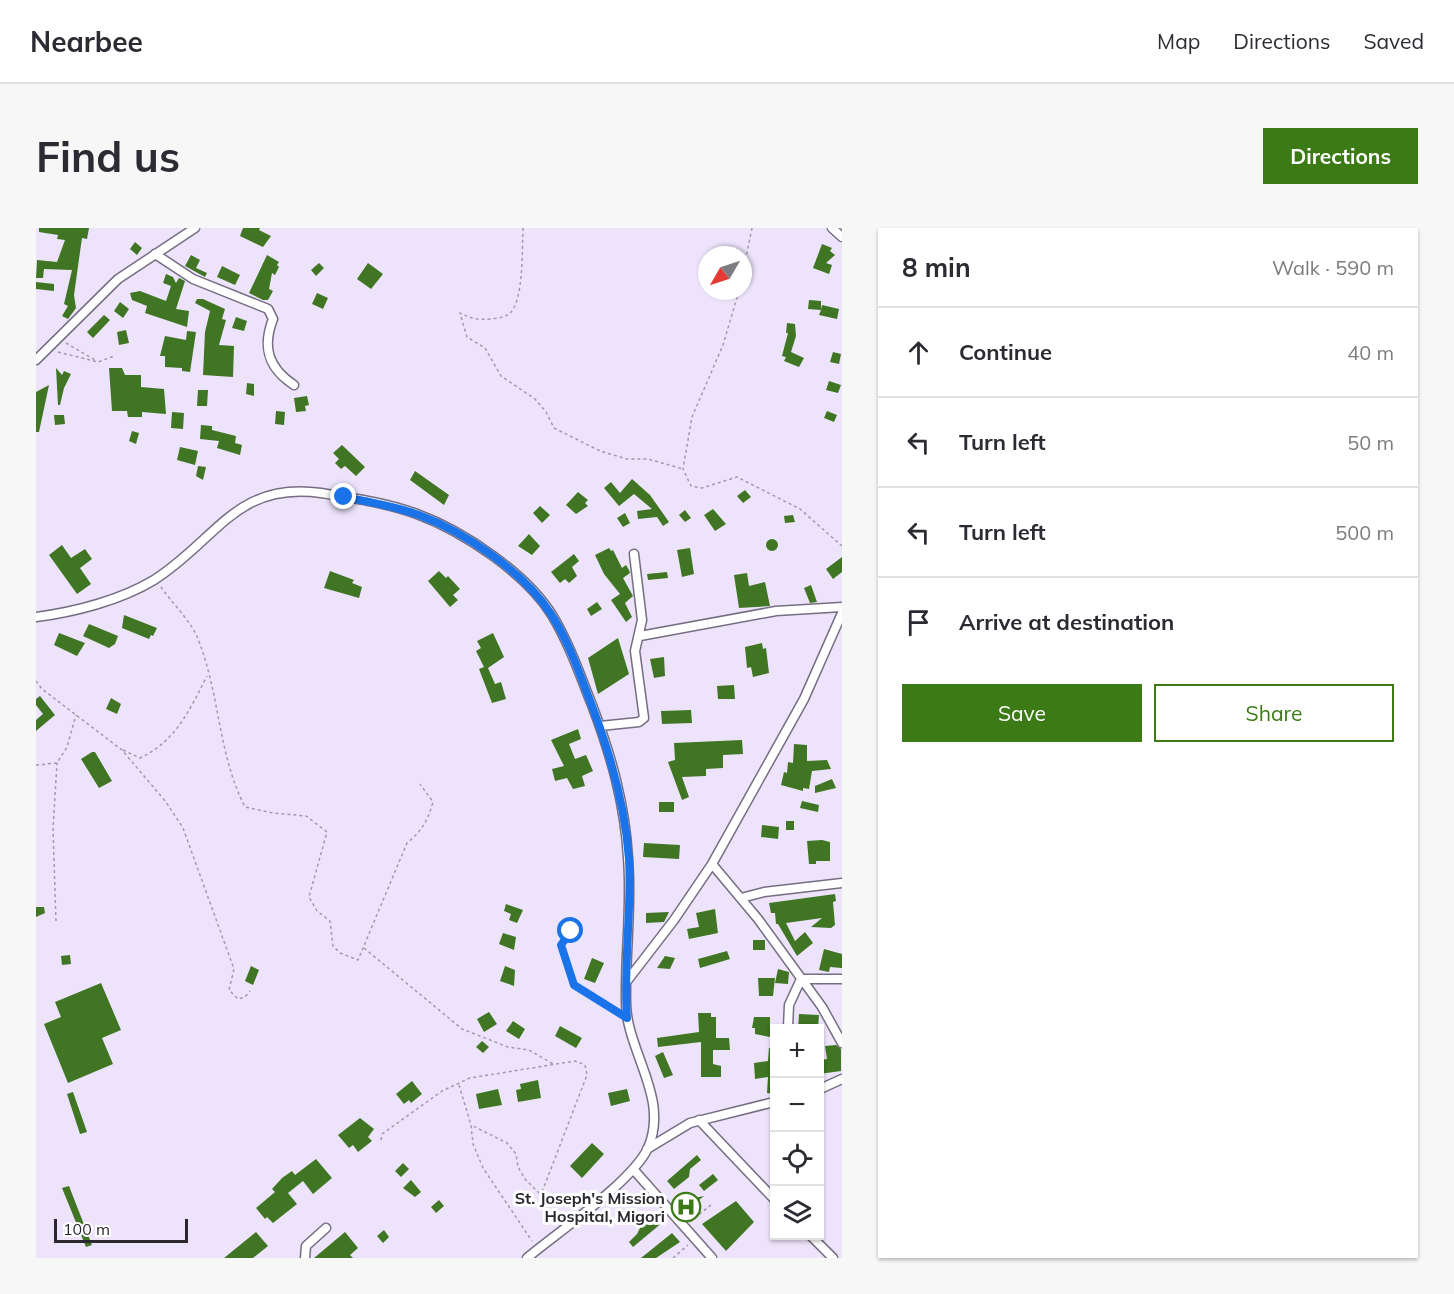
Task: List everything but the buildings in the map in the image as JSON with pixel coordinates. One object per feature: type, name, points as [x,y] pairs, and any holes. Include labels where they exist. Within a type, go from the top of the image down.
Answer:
[{"type":"street","points":[[36,360],[118,279],[195,228]]},
{"type":"street","points":[[832,228],[842,237]]},
{"type":"street","points":[[155,254],[194,279],[268,309],[273,319],[267,339],[267,352],[277,370],[294,385]]},
{"type":"street","points":[[36,617],[116,597],[155,579],[185,558],[241,507],[267,495],[280,492],[318,493],[410,512],[446,528],[516,574],[542,600],[567,645],[600,726],[616,774],[625,818],[630,909],[627,1018],[652,1098],[654,1116],[647,1149]]},
{"type":"street","points":[[600,726],[639,722],[644,718],[634,651],[642,620],[634,554]]},
{"type":"street","points":[[639,636],[776,611],[842,607]]},
{"type":"street","points":[[627,981],[679,913],[712,864],[804,699],[842,613]]},
{"type":"street","points":[[712,864],[741,898],[822,1006],[842,1043]]},
{"type":"street","points":[[741,898],[764,892],[842,883]]},
{"type":"street","points":[[801,979],[842,979]]},
{"type":"street","points":[[788,1024],[789,1005],[801,979]]},
{"type":"street","points":[[824,1087],[842,1079]]},
{"type":"street","points":[[527,1258],[633,1169],[647,1149],[682,1126],[770,1103]]},
{"type":"street","points":[[699,1120],[770,1194]]},
{"type":"street","points":[[633,1169],[712,1258]]},
{"type":"street","points":[[305,1258],[307,1244],[326,1228]]},
{"type":"street","points":[[815,1240],[833,1258]]},
{"type":"path","points":[[523,228],[522,270],[515,306],[510,314],[499,318],[473,320],[460,313],[467,337],[485,348],[501,376],[535,399],[546,412],[554,428],[600,451],[627,459],[648,459],[683,469]]},
{"type":"path","points":[[748,246],[752,228]]},
{"type":"path","points":[[736,300],[723,345],[692,417],[683,469],[691,486],[702,488],[737,477],[800,509],[842,546]]},
{"type":"path","points":[[60,338],[98,362]]},
{"type":"path","points":[[45,352],[62,352],[98,362],[114,356]]},
{"type":"path","points":[[155,579],[198,638],[232,782],[245,807],[273,813],[306,816],[327,832],[309,897],[317,910],[330,921],[333,946],[340,953],[358,960],[407,843],[421,831],[429,818],[433,802],[420,784]]},
{"type":"path","points":[[122,750],[140,758],[159,748],[180,725],[208,674]]},
{"type":"path","points":[[36,681],[42,689],[122,750],[166,801],[183,828],[234,969],[229,990],[238,999],[245,997],[250,991]]},
{"type":"path","points":[[56,921],[53,829],[57,763],[67,747],[76,715]]},
{"type":"path","points":[[36,765],[57,763]]},
{"type":"path","points":[[577,920],[561,945],[574,985],[627,1018]]},
{"type":"path","points":[[363,948],[462,1029],[508,1047],[529,1050],[554,1064]]},
{"type":"path","points":[[381,1140],[382,1134],[442,1090],[470,1078],[576,1061],[585,1065],[587,1075],[542,1192],[539,1193],[525,1179],[518,1167],[516,1154],[507,1143],[495,1134],[471,1125]]},
{"type":"path","points":[[458,1083],[471,1125],[472,1144],[483,1168],[538,1249]]},
{"type":"path","points":[[684,1226],[712,1204]]},
{"type":"path","points":[[673,1258],[695,1238]]},
{"type":"place","name":"St. Joseph's Mission Hospital, Migori","points":[[686,1207]]},
{"type":"route","points":[[344,497],[420,515],[446,528],[516,574],[542,600],[558,626],[600,726],[616,774],[625,818],[630,909],[627,1018],[574,985],[561,945],[571,931]]}]
